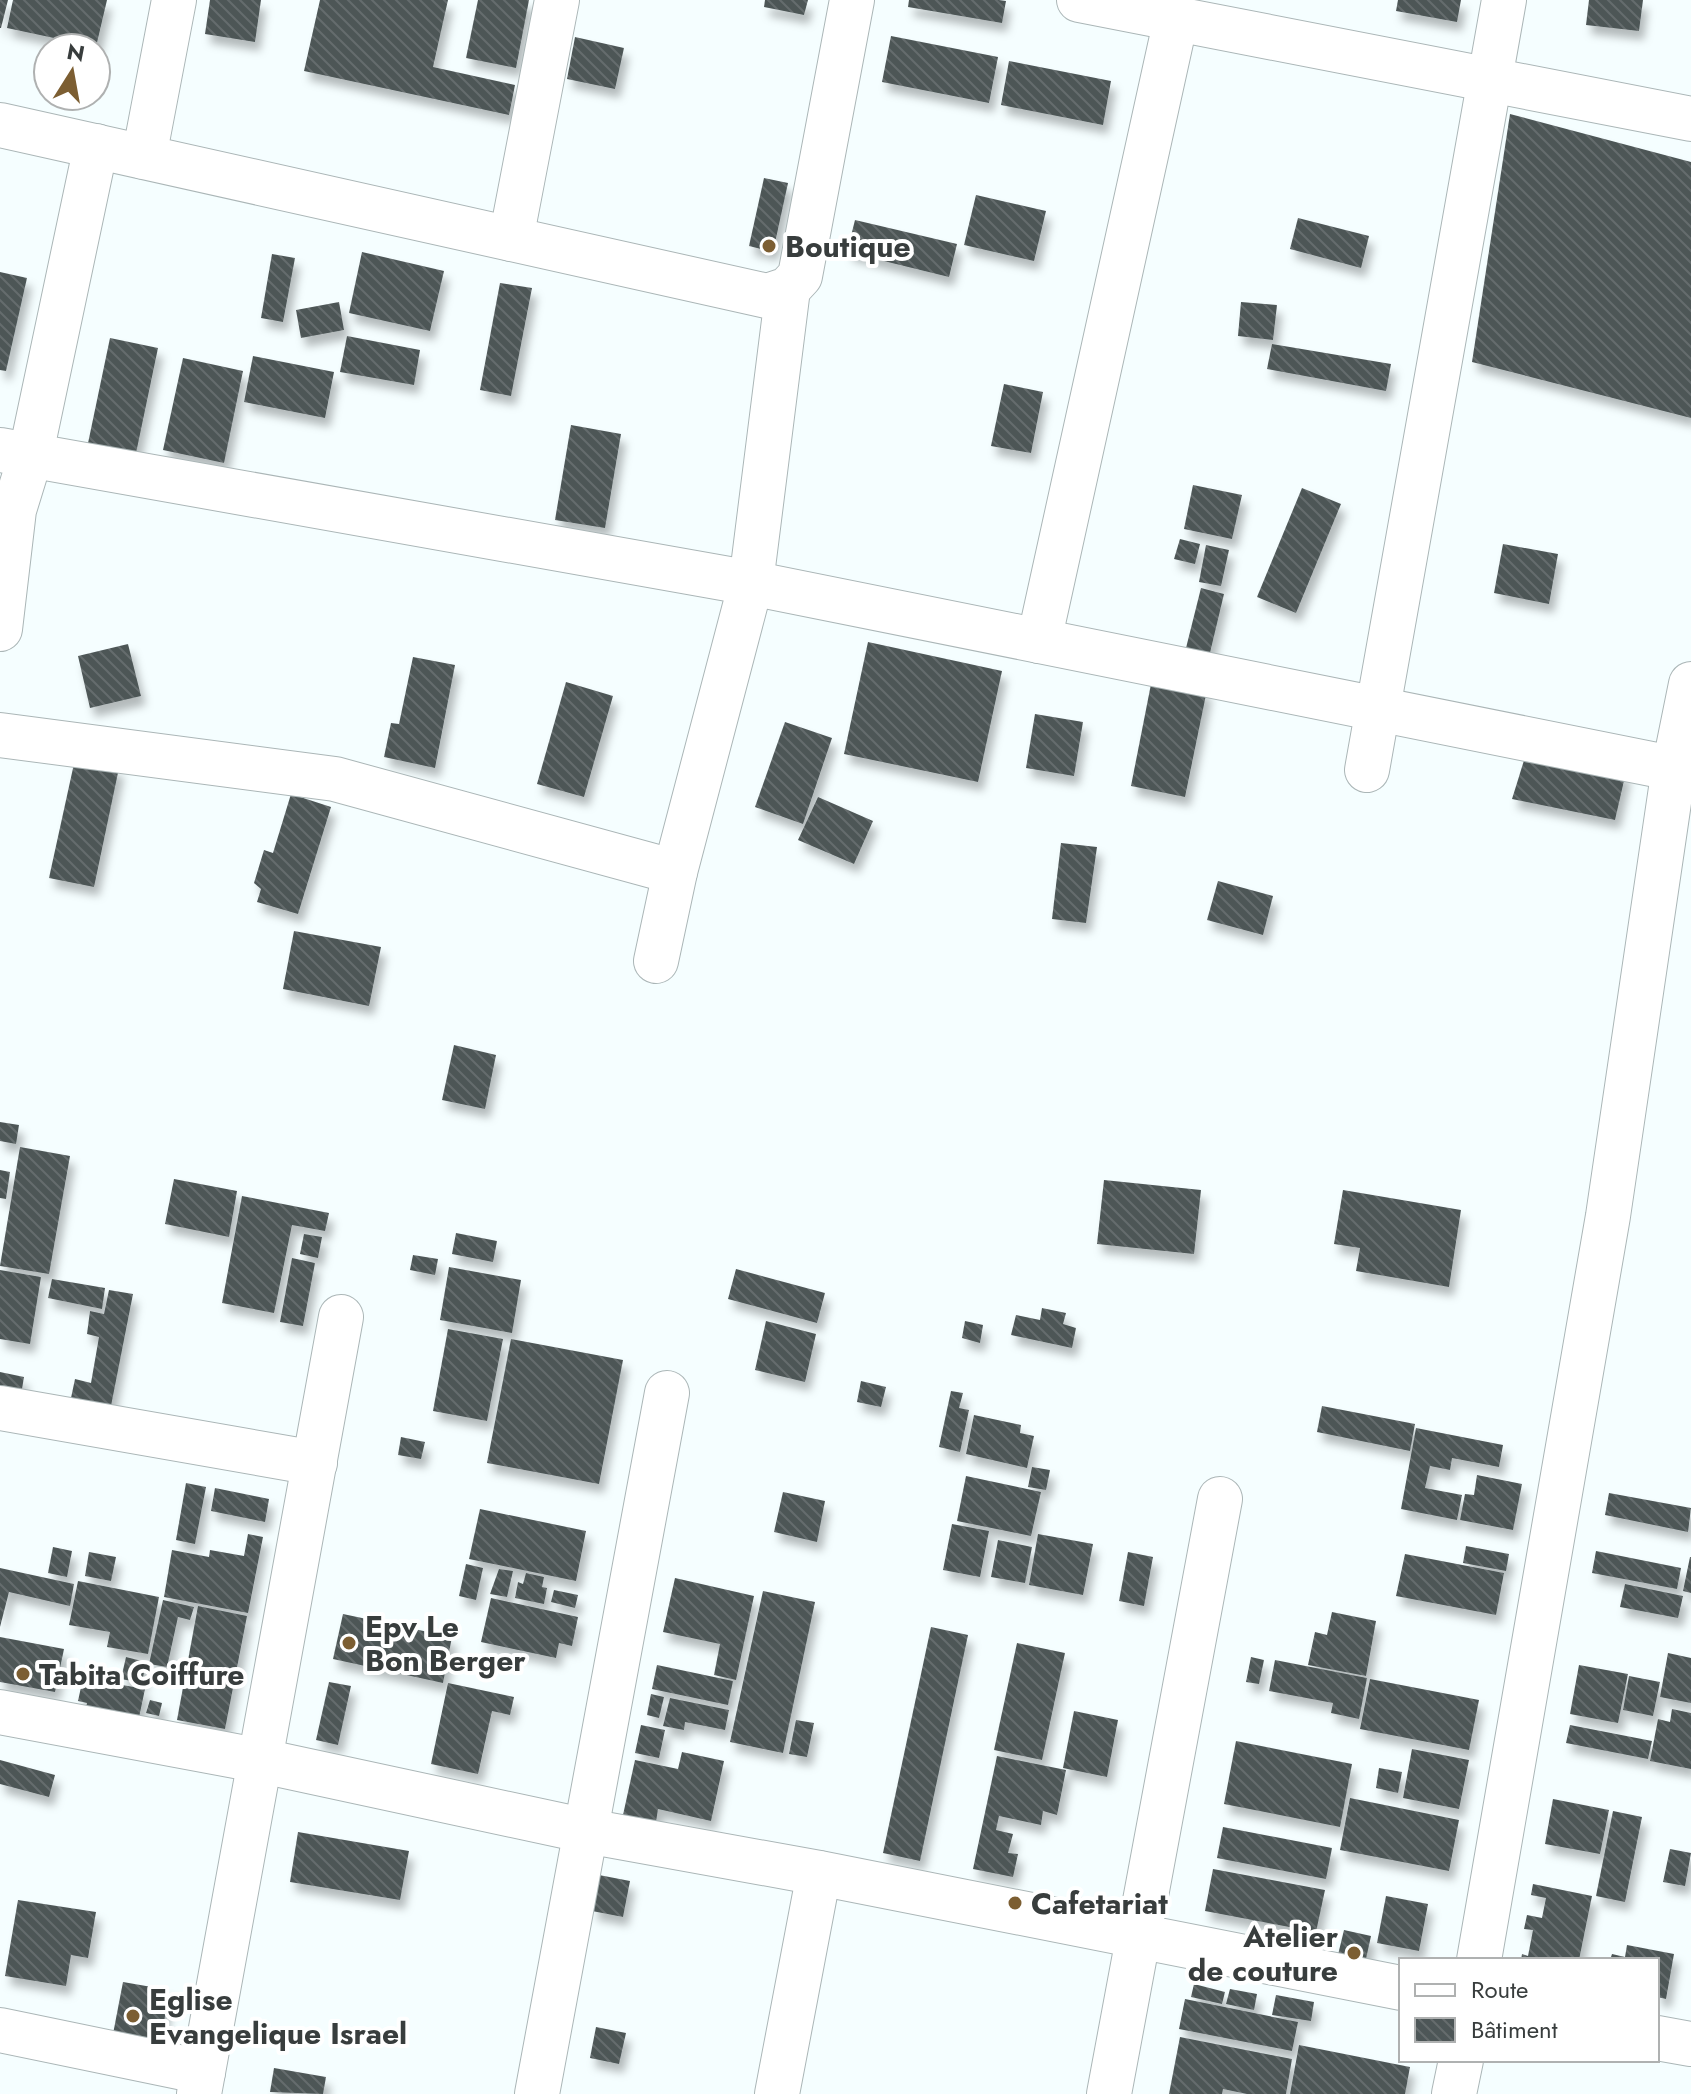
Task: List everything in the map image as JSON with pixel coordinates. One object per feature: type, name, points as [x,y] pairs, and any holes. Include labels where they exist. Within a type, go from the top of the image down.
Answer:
[{"type":"street","points":[[144,157],[174,0]]},
{"type":"street","points":[[511,239],[557,0]]},
{"type":"street","points":[[0,125],[767,296],[788,289],[800,276],[852,0]]},
{"type":"street","points":[[1079,0],[1691,119]]},
{"type":"street","points":[[1367,770],[1504,0]]},
{"type":"street","points":[[1039,641],[1176,19]]},
{"type":"street","points":[[0,629],[14,510],[15,454],[96,146]]},
{"type":"street","points":[[656,961],[675,872],[751,583],[788,289]]},
{"type":"street","points":[[15,454],[751,583],[1683,770]]},
{"type":"street","points":[[1479,1958],[1683,770],[1691,684]]},
{"type":"street","points":[[0,735],[335,779],[675,872]]},
{"type":"street","points":[[0,2030],[201,2083],[341,1317]]},
{"type":"street","points":[[537,2094],[667,1393]]},
{"type":"street","points":[[0,1408],[315,1463]]},
{"type":"street","points":[[1109,2094],[1220,1499]]},
{"type":"street","points":[[0,1712],[262,1761],[587,1831],[819,1873],[1399,1988]]},
{"type":"street","points":[[777,2094],[819,1873]]},
{"type":"street","points":[[1659,2038],[1691,2044]]},
{"type":"street","points":[[1454,2094],[1461,2062]]},
{"type":"building","points":[[0,0],[8,0],[1,28],[0,28]]},
{"type":"building","points":[[13,0],[107,0],[100,32],[32,33],[7,28]]},
{"type":"building","points":[[210,0],[261,0],[255,42],[205,34]]},
{"type":"building","points":[[320,0],[448,0],[433,67],[515,85],[509,115],[304,71]]},
{"type":"building","points":[[478,0],[529,0],[516,68],[466,58]]},
{"type":"building","points":[[765,0],[808,0],[804,15],[764,7]]},
{"type":"building","points":[[909,0],[1006,1],[1002,23],[908,7]]},
{"type":"building","points":[[1398,0],[1461,0],[1457,22],[1396,11]]},
{"type":"building","points":[[1589,0],[1643,0],[1639,31],[1586,25]]},
{"type":"building","points":[[891,36],[998,57],[989,103],[882,82]]},
{"type":"building","points":[[575,37],[624,48],[615,89],[567,79]]},
{"type":"building","points":[[1009,61],[1111,81],[1103,125],[1001,105]]},
{"type":"building","points":[[1510,114],[1691,162],[1691,418],[1472,362]]},
{"type":"building","points":[[764,178],[788,183],[773,252],[749,246]]},
{"type":"building","points":[[976,195],[1046,211],[1034,261],[964,245]]},
{"type":"building","points":[[1298,218],[1369,236],[1361,268],[1290,249]]},
{"type":"building","points":[[855,220],[957,244],[949,277],[847,252]]},
{"type":"building","points":[[362,252],[444,271],[430,331],[349,313]]},
{"type":"building","points":[[272,254],[295,258],[283,322],[261,318]]},
{"type":"building","points":[[0,272],[27,278],[6,371],[0,370]]},
{"type":"building","points":[[500,283],[532,288],[511,396],[480,390]]},
{"type":"building","points":[[339,302],[344,330],[301,338],[296,310]]},
{"type":"building","points":[[1241,302],[1277,305],[1273,340],[1238,336]]},
{"type":"building","points":[[347,336],[420,350],[414,385],[340,372]]},
{"type":"building","points":[[110,338],[158,348],[135,458],[87,448]]},
{"type":"building","points":[[1272,344],[1391,364],[1386,391],[1267,369]]},
{"type":"building","points":[[253,356],[334,372],[325,418],[244,402]]},
{"type":"building","points":[[183,358],[243,371],[224,463],[163,450]]},
{"type":"building","points":[[1004,384],[1043,392],[1031,453],[991,446]]},
{"type":"building","points":[[571,425],[621,434],[605,528],[555,520]]},
{"type":"building","points":[[1193,485],[1242,495],[1232,539],[1184,529]]},
{"type":"building","points":[[1302,488],[1341,504],[1296,613],[1257,597]]},
{"type":"building","points":[[1180,539],[1200,544],[1195,564],[1174,559]]},
{"type":"building","points":[[1503,544],[1558,554],[1549,604],[1494,593]]},
{"type":"building","points":[[1206,545],[1229,550],[1221,586],[1199,582]]},
{"type":"building","points":[[1201,588],[1224,594],[1209,657],[1185,652]]},
{"type":"building","points":[[868,642],[1002,671],[978,782],[844,754]]},
{"type":"building","points":[[128,644],[141,696],[90,708],[78,656]]},
{"type":"building","points":[[413,657],[455,665],[435,768],[384,757],[391,723],[399,724]]},
{"type":"building","points":[[1152,679],[1207,690],[1185,797],[1131,786]]},
{"type":"building","points":[[566,682],[613,696],[584,797],[537,784]]},
{"type":"building","points":[[1035,714],[1083,722],[1074,776],[1026,768]]},
{"type":"building","points":[[785,722],[832,738],[803,824],[755,807]]},
{"type":"building","points":[[1526,754],[1626,772],[1615,820],[1512,799]]},
{"type":"building","points":[[75,759],[119,768],[94,887],[49,878]]},
{"type":"building","points":[[291,794],[331,807],[298,914],[257,902],[261,889],[254,883],[264,850],[273,853]]},
{"type":"building","points":[[818,797],[873,821],[854,864],[798,840]]},
{"type":"building","points":[[1061,843],[1097,847],[1086,923],[1052,919]]},
{"type":"building","points":[[1218,881],[1273,896],[1263,935],[1207,920]]},
{"type":"building","points":[[294,931],[381,947],[369,1006],[283,989]]},
{"type":"building","points":[[454,1045],[496,1055],[485,1109],[442,1100]]},
{"type":"building","points":[[0,1122],[19,1125],[16,1144],[0,1141]]},
{"type":"building","points":[[20,1147],[70,1156],[49,1274],[0,1266]]},
{"type":"building","points":[[0,1170],[10,1172],[6,1199],[0,1198]]},
{"type":"building","points":[[174,1179],[237,1191],[229,1237],[165,1224]]},
{"type":"building","points":[[1104,1180],[1201,1190],[1194,1254],[1097,1244]]},
{"type":"building","points":[[1343,1190],[1461,1210],[1449,1287],[1356,1271],[1360,1248],[1334,1244]]},
{"type":"building","points":[[242,1196],[329,1213],[325,1231],[292,1225],[274,1313],[222,1303]]},
{"type":"building","points":[[456,1233],[497,1241],[493,1262],[452,1254]]},
{"type":"building","points":[[304,1234],[322,1237],[318,1258],[300,1254]]},
{"type":"building","points":[[413,1255],[438,1259],[435,1275],[410,1270]]},
{"type":"building","points":[[292,1258],[315,1263],[303,1326],[280,1322]]},
{"type":"building","points":[[449,1267],[521,1280],[512,1333],[440,1320]]},
{"type":"building","points":[[736,1269],[825,1293],[817,1323],[728,1299]]},
{"type":"building","points":[[0,1270],[41,1277],[30,1344],[0,1339]]},
{"type":"building","points":[[52,1279],[105,1288],[102,1309],[48,1298]]},
{"type":"building","points":[[109,1290],[133,1294],[111,1406],[71,1398],[75,1379],[91,1383],[99,1337],[87,1334],[90,1311],[104,1314]]},
{"type":"building","points":[[1042,1308],[1066,1313],[1063,1324],[1076,1328],[1072,1348],[1011,1335],[1016,1315],[1040,1320]]},
{"type":"building","points":[[766,1321],[816,1334],[805,1382],[755,1370]]},
{"type":"building","points":[[965,1321],[983,1325],[980,1343],[962,1338]]},
{"type":"building","points":[[448,1329],[503,1339],[487,1421],[433,1411]]},
{"type":"building","points":[[511,1339],[623,1360],[599,1484],[487,1463]]},
{"type":"building","points":[[0,1372],[24,1377],[21,1395],[0,1391]]},
{"type":"building","points":[[861,1381],[886,1387],[881,1407],[857,1402]]},
{"type":"building","points":[[951,1391],[963,1393],[959,1408],[969,1410],[960,1452],[939,1447]]},
{"type":"building","points":[[1322,1406],[1415,1424],[1410,1451],[1317,1432]]},
{"type":"building","points":[[974,1415],[1021,1425],[1020,1433],[1034,1436],[1027,1468],[966,1454]]},
{"type":"building","points":[[1416,1428],[1503,1445],[1499,1467],[1452,1458],[1450,1470],[1430,1466],[1425,1488],[1462,1495],[1457,1520],[1401,1509]]},
{"type":"building","points":[[401,1437],[425,1442],[421,1459],[398,1455]]},
{"type":"building","points":[[1032,1467],[1050,1470],[1046,1490],[1028,1487]]},
{"type":"building","points":[[1477,1475],[1522,1484],[1513,1530],[1460,1520],[1465,1494],[1474,1495]]},
{"type":"building","points":[[966,1476],[1041,1492],[1031,1536],[957,1521]]},
{"type":"building","points":[[186,1483],[206,1487],[195,1544],[176,1540]]},
{"type":"building","points":[[215,1488],[269,1499],[265,1522],[211,1511]]},
{"type":"building","points":[[783,1492],[825,1501],[817,1542],[774,1532]]},
{"type":"building","points":[[1609,1493],[1691,1508],[1688,1532],[1605,1515]]},
{"type":"building","points":[[480,1509],[586,1531],[576,1581],[469,1559]]},
{"type":"building","points":[[952,1524],[989,1531],[980,1577],[943,1570]]},
{"type":"building","points":[[248,1534],[263,1537],[248,1613],[164,1597],[172,1550],[209,1557],[210,1550],[244,1556]]},
{"type":"building","points":[[1038,1534],[1093,1544],[1083,1595],[1029,1585]]},
{"type":"building","points":[[998,1540],[1032,1547],[1025,1583],[991,1577]]},
{"type":"building","points":[[1466,1546],[1509,1554],[1506,1571],[1463,1563]]},
{"type":"building","points":[[53,1547],[72,1551],[67,1577],[48,1573]]},
{"type":"building","points":[[1596,1551],[1681,1568],[1677,1589],[1592,1573]]},
{"type":"building","points":[[89,1552],[116,1557],[111,1581],[85,1576]]},
{"type":"building","points":[[1128,1552],[1153,1557],[1144,1606],[1119,1601]]},
{"type":"building","points":[[1405,1554],[1504,1573],[1496,1615],[1396,1596]]},
{"type":"building","points":[[1691,1557],[1691,1593],[1683,1591]]},
{"type":"building","points":[[466,1564],[483,1568],[476,1600],[459,1596]]},
{"type":"building","points":[[0,1568],[74,1584],[70,1606],[9,1592],[0,1627]]},
{"type":"building","points":[[499,1569],[513,1571],[507,1597],[490,1594]]},
{"type":"building","points":[[526,1573],[544,1577],[542,1587],[547,1588],[544,1604],[515,1598],[518,1582],[523,1584]]},
{"type":"building","points":[[675,1578],[754,1596],[736,1680],[714,1675],[720,1644],[663,1632]]},
{"type":"building","points":[[78,1581],[159,1597],[148,1654],[107,1647],[110,1632],[69,1625]]},
{"type":"building","points":[[1625,1584],[1683,1596],[1678,1618],[1620,1607]]},
{"type":"building","points":[[554,1590],[578,1595],[575,1608],[551,1602]]},
{"type":"building","points":[[763,1591],[815,1602],[783,1753],[730,1742]]},
{"type":"building","points":[[491,1598],[578,1617],[572,1646],[559,1643],[556,1658],[481,1642]]},
{"type":"building","points":[[163,1600],[194,1607],[190,1620],[178,1617],[167,1667],[149,1664]]},
{"type":"building","points":[[198,1606],[247,1616],[225,1729],[177,1720]]},
{"type":"building","points":[[1332,1612],[1376,1621],[1366,1676],[1308,1665],[1315,1632],[1327,1635]]},
{"type":"building","points":[[343,1614],[452,1637],[443,1683],[333,1659]]},
{"type":"building","points":[[931,1627],[968,1635],[920,1861],[883,1853]]},
{"type":"building","points":[[0,1637],[64,1649],[55,1692],[0,1682]]},
{"type":"building","points":[[1017,1643],[1065,1653],[1042,1760],[994,1750]]},
{"type":"building","points":[[1668,1653],[1691,1658],[1691,1703],[1660,1697]]},
{"type":"building","points":[[126,1657],[146,1662],[142,1683],[121,1679]]},
{"type":"building","points":[[1251,1657],[1264,1660],[1259,1684],[1246,1682]]},
{"type":"building","points":[[1275,1660],[1367,1678],[1359,1719],[1331,1713],[1333,1703],[1269,1691]]},
{"type":"building","points":[[657,1665],[733,1681],[728,1705],[652,1689]]},
{"type":"building","points":[[1579,1665],[1628,1674],[1618,1723],[1570,1714]]},
{"type":"building","points":[[1629,1676],[1660,1682],[1653,1716],[1623,1710]]},
{"type":"building","points":[[83,1678],[145,1689],[137,1727],[84,1717],[87,1703],[78,1701]]},
{"type":"building","points":[[1370,1679],[1479,1700],[1469,1750],[1360,1729]]},
{"type":"building","points":[[329,1682],[351,1686],[338,1745],[316,1740]]},
{"type":"building","points":[[448,1683],[514,1697],[510,1715],[492,1711],[478,1774],[431,1764]]},
{"type":"building","points":[[651,1694],[664,1697],[659,1718],[647,1715]]},
{"type":"building","points":[[670,1698],[729,1710],[725,1730],[685,1722],[684,1730],[663,1726]]},
{"type":"building","points":[[150,1700],[162,1703],[159,1716],[146,1713]]},
{"type":"building","points":[[1672,1709],[1691,1713],[1691,1769],[1650,1761],[1658,1719],[1670,1722]]},
{"type":"building","points":[[1074,1711],[1118,1720],[1107,1777],[1063,1768]]},
{"type":"building","points":[[796,1720],[814,1723],[807,1757],[789,1754]]},
{"type":"building","points":[[641,1725],[665,1730],[659,1758],[635,1753]]},
{"type":"building","points":[[1570,1725],[1652,1741],[1648,1759],[1566,1743]]},
{"type":"building","points":[[1236,1741],[1352,1764],[1340,1827],[1224,1804]]},
{"type":"building","points":[[1412,1749],[1469,1760],[1459,1809],[1403,1798]]},
{"type":"building","points":[[682,1752],[724,1761],[711,1821],[658,1809],[656,1822],[623,1815],[635,1760],[678,1769]]},
{"type":"building","points":[[997,1756],[1066,1770],[1057,1815],[1043,1811],[1041,1825],[999,1816],[996,1830],[1013,1834],[1008,1853],[1018,1854],[1013,1877],[973,1869]]},
{"type":"building","points":[[0,1760],[55,1775],[49,1797],[0,1784]]},
{"type":"building","points":[[1379,1768],[1402,1772],[1398,1793],[1376,1788]]},
{"type":"building","points":[[1350,1798],[1459,1820],[1449,1871],[1340,1850]]},
{"type":"building","points":[[1553,1799],[1609,1810],[1600,1854],[1545,1844]]},
{"type":"building","points":[[1613,1811],[1642,1817],[1625,1902],[1596,1896]]},
{"type":"building","points":[[1223,1827],[1332,1848],[1326,1879],[1217,1858]]},
{"type":"building","points":[[298,1832],[409,1851],[400,1900],[290,1882]]},
{"type":"building","points":[[1670,1849],[1691,1853],[1685,1886],[1663,1882]]},
{"type":"building","points":[[1213,1869],[1325,1890],[1316,1932],[1205,1911]]},
{"type":"building","points":[[599,1875],[630,1881],[623,1917],[592,1911]]},
{"type":"building","points":[[1533,1884],[1592,1896],[1579,1958],[1521,1958],[1522,1954],[1528,1956],[1533,1930],[1524,1929],[1527,1915],[1542,1918],[1546,1898],[1531,1895]]},
{"type":"building","points":[[1068,1895],[1108,1902],[1104,1923],[1064,1915]]},
{"type":"building","points":[[1386,1896],[1428,1904],[1419,1951],[1377,1943]]},
{"type":"building","points":[[18,1900],[96,1912],[88,1958],[71,1955],[66,1986],[5,1976]]},
{"type":"building","points":[[1344,1930],[1371,1936],[1364,1968],[1336,1963]]},
{"type":"building","points":[[1627,1945],[1674,1954],[1666,1999],[1659,1997],[1659,1958],[1611,1958],[1612,1954],[1625,1957]]},
{"type":"building","points":[[123,1982],[169,1990],[161,2042],[113,2034]]},
{"type":"building","points":[[1194,1984],[1225,1992],[1222,2004],[1191,1997]]},
{"type":"building","points":[[1230,1989],[1257,1994],[1254,2010],[1226,2004]]},
{"type":"building","points":[[1276,1995],[1314,2002],[1311,2021],[1272,2015]]},
{"type":"building","points":[[1185,1999],[1298,2022],[1292,2051],[1179,2029]]},
{"type":"building","points":[[596,2027],[626,2033],[619,2064],[590,2058]]},
{"type":"building","points":[[1180,2037],[1292,2059],[1286,2094],[1247,2094],[1223,2089],[1222,2094],[1169,2094]]},
{"type":"building","points":[[1299,2045],[1410,2067],[1405,2094],[1290,2094]]},
{"type":"building","points":[[274,2068],[326,2077],[323,2094],[270,2092]]},
{"type":"place","name":"Boutique","points":[[769,246]]},
{"type":"place","name":"Epv Le Bon Berger","points":[[349,1643]]},
{"type":"place","name":"Tabita Coiffure","points":[[23,1674]]},
{"type":"place","name":"Cafetariat","points":[[1015,1903]]},
{"type":"place","name":"Atelier de couture","points":[[1354,1953]]},
{"type":"place","name":"Eglise Evangelique Israel","points":[[133,2016]]}]
